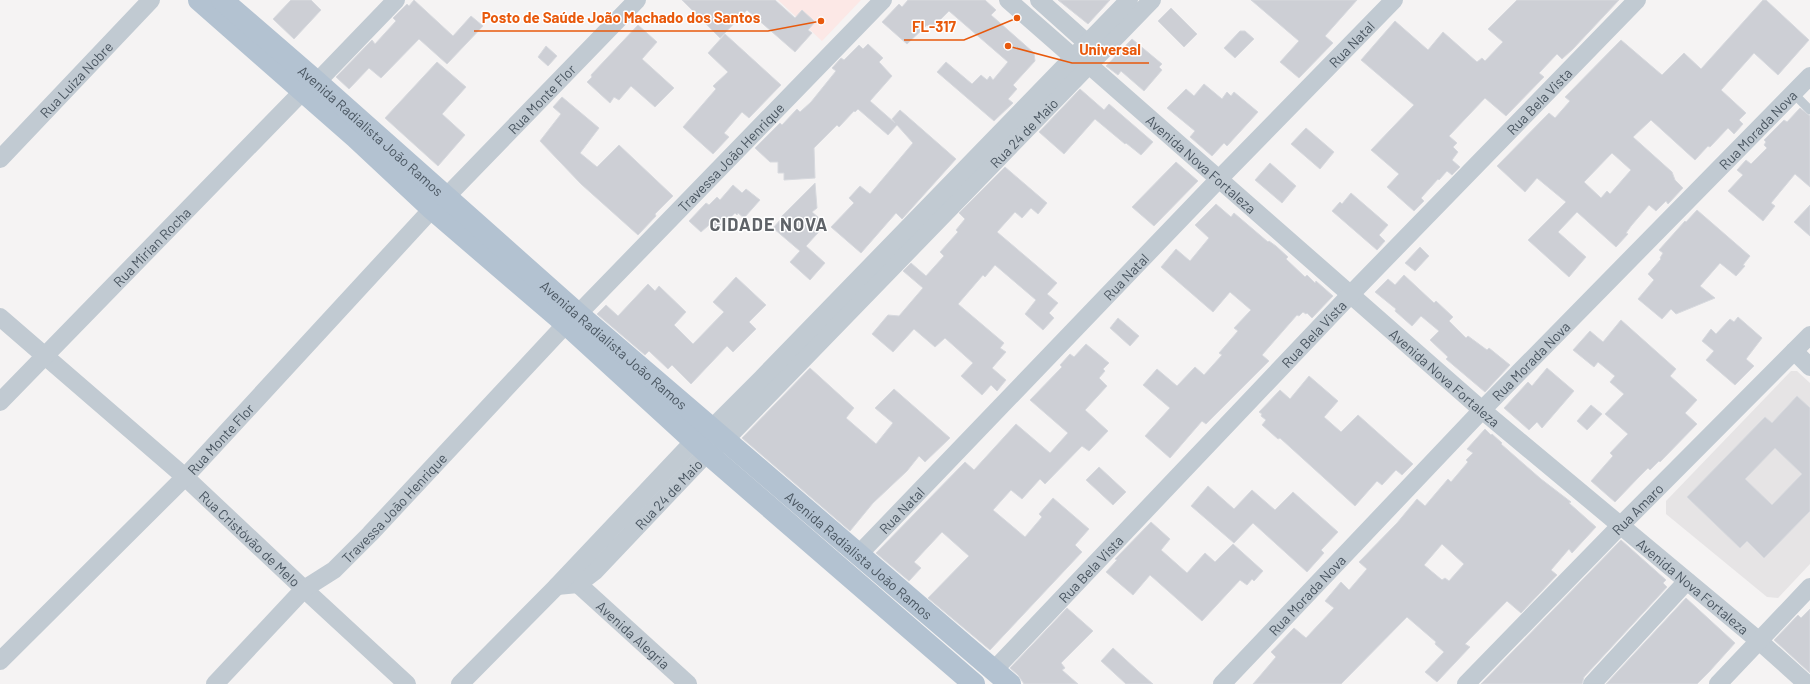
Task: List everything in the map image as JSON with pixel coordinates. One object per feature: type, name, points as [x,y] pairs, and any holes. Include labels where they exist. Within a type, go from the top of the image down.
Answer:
[{"type":"main road","name":"Avenida Radialista João Ramos","points":[[199,0],[310,87]]},
{"type":"main road","name":"Avenida Radialista João Ramos","points":[[222,0],[310,87],[709,441],[974,684]]},
{"type":"main road","name":"Avenida Radialista João Ramos","points":[[709,441],[859,554],[1002,677]]},
{"type":"street","name":"Rua Luiza Nobre","points":[[0,159],[150,0]]},
{"type":"street","name":"Rua Mirian Rocha","points":[[0,402],[396,0]]},
{"type":"street","name":"Rua Monte Flor","points":[[0,661],[186,477],[439,203],[637,0]]},
{"type":"street","name":"Travessa João Henrique","points":[[215,684],[304,590],[334,570],[370,534],[572,319],[884,0]]},
{"type":"street","name":"Avenida Nova Fortaleza","points":[[1008,0],[1073,57],[1089,65],[1482,410],[1758,640],[1807,684]]},
{"type":"street","points":[[1039,0],[1087,43],[1089,65]]},
{"type":"street","name":"Rua 24 de Maio","points":[[460,684],[557,586],[709,441],[767,383],[1000,143],[1073,57],[1129,0]]},
{"type":"street","name":"Rua 24 de Maio","points":[[1000,143],[1089,65],[1152,0]]},
{"type":"street","name":"Rua Natal","points":[[859,554],[1218,179],[1394,0]]},
{"type":"street","name":"Rua Bela Vista","points":[[1002,677],[1351,294],[1637,0]]},
{"type":"street","name":"Rua Morada Nova","points":[[1222,684],[1482,410],[1810,76]]},
{"type":"street","name":"Rua Cristóvão de Melo","points":[[0,317],[186,477],[304,590],[407,684]]},
{"type":"street","name":"Rua Amaro","points":[[1466,684],[1621,525],[1794,352],[1810,334]]},
{"type":"street","points":[[1794,352],[1810,367]]},
{"type":"street","name":"Rua 24 de Maio","points":[[578,584],[595,571],[709,441]]},
{"type":"street","points":[[1592,684],[1687,581]]},
{"type":"street","points":[[557,586],[578,584]]},
{"type":"street","name":"Avenida Alegria","points":[[578,584],[688,684]]},
{"type":"street","points":[[1718,684],[1758,640],[1810,587]]},
{"type":"lane","points":[[1793,94],[1810,110]]},
{"type":"shaded area","points":[[778,0],[861,0],[822,41]]},
{"type":"shaded area","points":[[1791,371],[1797,371],[1810,383],[1810,564],[1778,598],[1767,597],[1666,514],[1666,501]]},
{"type":"building","points":[[291,0],[311,0],[321,10],[294,39],[273,19]]},
{"type":"building","points":[[414,0],[453,36],[471,16],[483,26],[447,64],[419,39],[381,78],[369,68],[349,89],[336,77],[372,40],[375,44],[396,21],[393,18],[407,4],[409,6]]},
{"type":"building","points":[[682,0],[775,0],[795,18],[802,10],[815,22],[808,30],[812,33],[795,52],[747,10],[720,38]]},
{"type":"building","points":[[908,0],[985,0],[996,10],[991,15],[1034,53],[1035,61],[1013,85],[1017,89],[1008,99],[1013,103],[994,121],[937,72],[946,62],[972,84],[981,75],[987,80],[990,76],[993,80],[1008,62],[949,11],[931,29],[927,25],[907,44],[882,22],[899,4],[902,7]]},
{"type":"building","points":[[1058,0],[1110,0],[1088,24]]},
{"type":"building","points":[[1251,0],[1357,0],[1325,36],[1333,43],[1299,78],[1280,62],[1299,41]]},
{"type":"building","points":[[1517,0],[1619,0],[1562,59],[1557,54],[1539,73],[1544,77],[1506,116],[1485,98],[1449,136],[1457,143],[1453,147],[1458,152],[1452,160],[1460,167],[1452,175],[1447,171],[1439,180],[1438,179],[1421,198],[1424,201],[1414,211],[1387,187],[1399,174],[1371,150],[1414,105],[1361,60],[1395,21],[1428,50],[1443,32],[1477,62],[1482,58],[1485,61],[1503,42],[1488,29]]},
{"type":"building","points":[[1763,0],[1766,0],[1809,40],[1778,75],[1754,53],[1721,90],[1746,113],[1739,120],[1743,124],[1734,134],[1728,128],[1695,160],[1651,120],[1633,137],[1672,172],[1675,180],[1683,188],[1668,204],[1666,201],[1656,211],[1649,205],[1631,226],[1626,233],[1628,234],[1616,247],[1577,212],[1558,232],[1586,257],[1569,277],[1528,240],[1566,202],[1537,178],[1525,192],[1497,166],[1549,113],[1555,118],[1570,101],[1565,97],[1621,40],[1662,75],[1684,53],[1701,69]],"holes":[[[1612,153],[1631,170],[1610,194],[1607,191],[1601,198],[1584,182]]]},
{"type":"building","points":[[1171,8],[1197,34],[1184,47],[1158,21]]},
{"type":"building","points":[[638,25],[657,42],[642,59],[674,88],[655,107],[631,86],[619,100],[614,97],[610,103],[587,82],[592,77],[591,75]]},
{"type":"building","points":[[1240,31],[1245,31],[1254,39],[1235,58],[1224,48]]},
{"type":"building","points":[[725,34],[781,85],[749,118],[742,112],[724,133],[729,137],[713,154],[683,127],[716,89],[713,86],[728,72],[708,53]]},
{"type":"building","points":[[1132,39],[1162,64],[1159,67],[1162,70],[1144,91],[1121,71],[1118,75],[1106,66]]},
{"type":"building","points":[[868,44],[883,58],[879,62],[892,76],[870,101],[895,123],[892,119],[900,110],[956,159],[902,219],[896,213],[861,253],[831,227],[854,203],[849,198],[860,186],[870,194],[913,143],[897,125],[888,135],[858,109],[855,112],[854,111],[839,127],[837,125],[814,148],[815,178],[784,180],[784,173],[778,173],[778,162],[770,162],[755,148],[780,123],[782,125],[797,109],[800,112],[811,102],[836,71],[832,68],[841,58],[844,60],[859,45],[863,49]]},
{"type":"building","points":[[546,46],[557,56],[548,66],[538,57]]},
{"type":"building","points":[[437,62],[466,87],[442,114],[465,135],[438,166],[385,118]]},
{"type":"building","points":[[1204,84],[1222,99],[1227,92],[1231,96],[1234,92],[1258,112],[1227,146],[1224,143],[1212,156],[1190,137],[1195,131],[1167,108],[1186,89],[1194,96]]},
{"type":"building","points":[[1080,89],[1104,110],[1109,104],[1153,142],[1141,155],[1095,119],[1064,154],[1039,132]]},
{"type":"building","points":[[562,97],[599,128],[580,153],[597,167],[619,145],[673,196],[655,214],[656,216],[638,235],[581,184],[540,141],[561,114],[553,107]]},
{"type":"building","points":[[1800,108],[1810,116],[1810,187],[1795,174],[1771,203],[1775,206],[1763,221],[1728,191],[1743,175],[1737,170],[1746,160],[1751,164],[1767,148],[1764,145],[1766,142],[1764,140],[1784,120],[1787,122]]},
{"type":"building","points":[[1306,128],[1334,152],[1320,169],[1291,144]]},
{"type":"building","points":[[1176,162],[1198,181],[1154,226],[1132,207]]},
{"type":"building","points":[[1270,163],[1296,186],[1282,203],[1255,180]]},
{"type":"building","points":[[1005,167],[1047,203],[1038,214],[1031,208],[1022,218],[1015,212],[997,232],[1057,283],[1047,294],[1058,303],[1049,313],[1054,318],[1043,330],[1025,314],[1036,300],[995,265],[985,277],[983,275],[958,304],[1004,343],[1000,348],[1006,352],[992,368],[1006,380],[997,391],[991,385],[982,395],[961,376],[973,363],[945,338],[935,347],[914,329],[893,352],[872,334],[888,315],[899,316],[923,288],[903,271],[911,263],[926,276],[944,256],[940,252],[958,232],[956,230],[965,219],[959,213]]},
{"type":"building","points":[[815,183],[817,208],[812,212],[826,224],[806,246],[825,263],[810,280],[790,262],[800,251],[773,228],[781,219],[780,218]]},
{"type":"building","points":[[733,185],[742,193],[746,189],[760,200],[744,218],[738,213],[737,215],[735,213],[717,232],[709,225],[701,232],[689,221],[706,203],[709,205],[717,197],[720,200]]},
{"type":"building","points":[[1351,193],[1388,225],[1379,235],[1385,241],[1377,250],[1332,211],[1340,202],[1342,204]]},
{"type":"building","points":[[1216,204],[1231,217],[1234,213],[1268,242],[1269,241],[1276,246],[1288,257],[1286,259],[1305,277],[1307,275],[1315,283],[1316,281],[1333,296],[1312,318],[1307,313],[1306,314],[1303,312],[1299,316],[1297,315],[1262,355],[1269,361],[1206,424],[1202,421],[1170,458],[1145,436],[1170,408],[1143,385],[1157,369],[1177,386],[1195,367],[1204,375],[1222,355],[1219,353],[1238,331],[1234,328],[1251,310],[1230,292],[1213,312],[1161,267],[1176,249],[1190,261],[1209,238],[1195,225]]},
{"type":"building","points":[[1810,205],[1810,236],[1794,222]]},
{"type":"building","points":[[1697,210],[1750,256],[1743,265],[1745,266],[1736,276],[1720,263],[1700,286],[1715,298],[1676,314],[1671,309],[1662,319],[1638,299],[1654,280],[1648,274],[1661,259],[1660,258],[1663,253],[1659,250]]},
{"type":"building","points":[[1420,247],[1429,256],[1415,271],[1405,263]]},
{"type":"building","points":[[1404,275],[1434,303],[1436,301],[1453,317],[1449,321],[1466,338],[1468,336],[1487,350],[1489,348],[1510,365],[1485,392],[1446,359],[1448,357],[1430,340],[1439,331],[1421,316],[1412,326],[1395,311],[1396,309],[1375,292],[1388,279],[1395,285]]},
{"type":"building","points":[[736,277],[766,305],[749,322],[756,329],[733,352],[727,346],[691,384],[672,365],[668,369],[649,351],[645,355],[597,314],[606,305],[618,316],[648,284],[655,291],[659,286],[686,312],[674,325],[693,344],[724,312],[713,302]]},
{"type":"building","points":[[1738,317],[1762,338],[1746,359],[1754,366],[1735,385],[1706,360],[1714,351],[1702,341],[1711,329],[1716,334],[1730,319],[1734,322]]},
{"type":"building","points":[[1118,318],[1139,336],[1130,346],[1110,328]]},
{"type":"building","points":[[1621,320],[1676,369],[1670,376],[1697,400],[1685,413],[1697,424],[1660,462],[1659,461],[1650,470],[1648,468],[1615,502],[1591,481],[1613,456],[1610,453],[1628,434],[1605,414],[1624,394],[1610,382],[1615,376],[1598,362],[1594,367],[1573,350],[1590,331],[1603,342]]},
{"type":"building","points":[[1086,344],[1109,363],[1103,369],[1105,371],[1099,378],[1107,386],[1085,410],[1108,431],[1089,451],[1082,446],[1045,484],[1040,479],[1022,499],[1011,490],[993,510],[1025,537],[1042,517],[1039,514],[1053,498],[1089,529],[1075,545],[1082,552],[990,650],[928,598],[969,556],[942,532],[914,562],[921,568],[909,581],[876,553],[965,462],[974,470],[1016,424],[1050,453],[1068,433],[1030,400],[1062,367],[1060,365],[1070,354],[1074,357]]},
{"type":"building","points":[[810,368],[854,408],[846,418],[876,444],[893,423],[875,408],[894,389],[950,438],[925,462],[919,456],[907,471],[873,503],[850,531],[742,438]]},
{"type":"building","points":[[1547,368],[1574,391],[1542,428],[1537,422],[1529,430],[1504,408],[1528,382],[1532,386]]},
{"type":"building","points":[[1309,376],[1338,401],[1324,417],[1341,432],[1358,415],[1413,464],[1402,475],[1396,470],[1382,485],[1377,481],[1355,506],[1280,438],[1278,439],[1262,425],[1266,420],[1259,412],[1280,390],[1290,399]]},
{"type":"building","points":[[1797,396],[1810,408],[1810,511],[1764,558],[1747,541],[1740,548],[1687,497],[1765,417],[1772,423]],"holes":[[[1775,448],[1802,474],[1772,505],[1745,479]]]},
{"type":"building","points":[[1591,405],[1602,414],[1587,430],[1577,421]]},
{"type":"building","points":[[1485,429],[1541,479],[1571,502],[1569,503],[1596,527],[1572,553],[1569,549],[1551,570],[1557,575],[1521,613],[1507,601],[1465,644],[1470,647],[1437,682],[1425,672],[1444,652],[1435,644],[1436,642],[1407,617],[1341,684],[1253,684],[1276,657],[1271,652],[1294,628],[1306,638],[1334,608],[1325,601],[1341,582],[1349,590],[1367,569],[1359,562],[1397,523],[1417,499],[1425,506],[1448,479],[1451,482],[1468,462],[1466,460],[1473,453],[1467,449]],"holes":[[[1442,544],[1464,564],[1449,581],[1445,578],[1442,580],[1424,565]]]},
{"type":"building","points":[[1099,467],[1126,492],[1113,505],[1086,480]]},
{"type":"building","points":[[1208,486],[1234,509],[1252,490],[1275,510],[1293,492],[1338,532],[1321,550],[1324,553],[1307,572],[1253,523],[1234,543],[1191,506]]},
{"type":"building","points":[[1151,522],[1170,539],[1161,550],[1187,573],[1205,553],[1215,562],[1233,544],[1263,571],[1254,581],[1252,579],[1247,585],[1240,580],[1202,621],[1150,575],[1133,595],[1106,572],[1117,560],[1115,559]]},
{"type":"building","points":[[1621,540],[1666,580],[1663,583],[1667,587],[1584,677],[1582,684],[1481,684]]},
{"type":"building","points":[[1686,598],[1735,643],[1709,672],[1697,684],[1606,684]]},
{"type":"building","points":[[1067,608],[1093,631],[1061,663],[1065,668],[1062,670],[1078,684],[1024,684],[1018,675],[1010,668]]},
{"type":"building","points":[[1810,609],[1810,673],[1774,640],[1798,615],[1801,618]]},
{"type":"building","points":[[1113,648],[1153,684],[1126,684],[1101,661]]},
{"type":"place","name":"FL-317","points":[[1017,18]]},
{"type":"place","name":"Posto de Saúde João Machado dos Santos","points":[[821,21]]},
{"type":"place","name":"Universal","points":[[1008,46]]},
{"type":"district","name":"CIDADE NOVA","points":[[769,224]]}]
